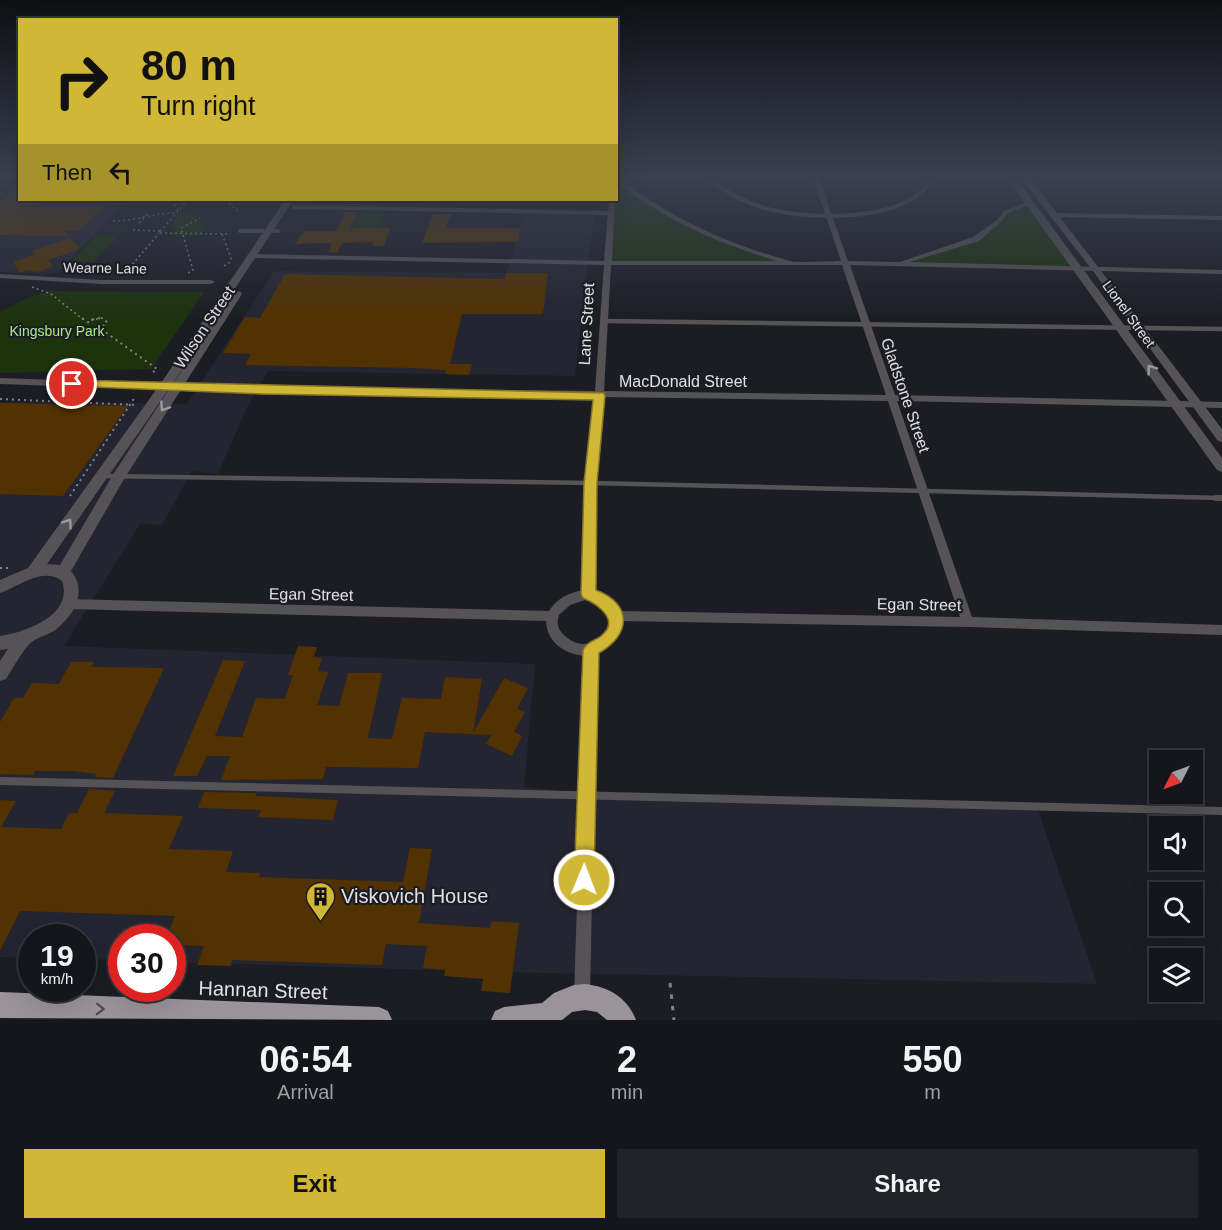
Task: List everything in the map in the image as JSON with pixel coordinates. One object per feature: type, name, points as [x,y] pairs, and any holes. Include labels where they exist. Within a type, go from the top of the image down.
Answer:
[{"type":"highway","points":[[504,1020],[547,1018],[558,1005],[570,998],[582,996],[603,1000],[625,1018]]},
{"type":"highway","name":"Hannan Street","points":[[0,1005],[379,1020]]},
{"type":"street","name":"Wilson Street","points":[[34,571],[277,226]]},
{"type":"street","name":"Lane Street","points":[[589,594],[591,483],[599,396],[609,226]]},
{"type":"street","points":[[683,226],[730,244],[798,264]]},
{"type":"street","name":"Gladstone Street","points":[[831,226],[968,622]]},
{"type":"street","points":[[895,264],[976,239],[993,226]]},
{"type":"street","name":"Lionel Street","points":[[1045,226],[1222,468]]},
{"type":"street","name":"Lionel Street","points":[[1061,226],[1096,269],[1222,438]]},
{"type":"street","points":[[256,256],[607,263],[844,263],[1222,272]]},
{"type":"street","name":"Wilson Street","points":[[63,573],[119,476],[178,387],[256,256]]},
{"type":"street","name":"Wearne Lane","points":[[0,276],[102,282],[211,282]]},
{"type":"street","name":"MacDonald Street","points":[[0,381],[599,396],[891,398],[1222,405]]},
{"type":"street","points":[[0,587],[34,571],[63,573],[72,586],[68,604],[51,624],[25,638],[0,643]]},
{"type":"street","points":[[589,594],[604,600],[615,616],[615,630],[608,640],[591,650],[580,650],[564,644],[554,633],[553,616],[567,598],[589,594]]},
{"type":"street","name":"Egan Street","points":[[68,604],[553,616]]},
{"type":"street","name":"Egan Street","points":[[615,616],[968,622],[1222,630]]},
{"type":"street","points":[[0,674],[25,638]]},
{"type":"street","points":[[582,996],[591,650]]},
{"type":"lane","points":[[240,231],[273,231]]},
{"type":"lane","points":[[604,321],[1222,329]]},
{"type":"lane","points":[[102,476],[923,489],[1222,498]]},
{"type":"lane","points":[[0,781],[1222,811]]},
{"type":"path","points":[[124,275],[165,226]]},
{"type":"path","points":[[184,275],[193,270],[180,228],[185,226]]},
{"type":"path","points":[[133,230],[229,234]]},
{"type":"path","points":[[222,234],[232,261]]},
{"type":"path","points":[[224,266],[232,261],[238,262]]},
{"type":"path","points":[[32,288],[51,294],[87,322]]},
{"type":"path","points":[[94,319],[105,319],[107,324],[100,329],[85,330],[83,326],[94,319]]},
{"type":"path","points":[[100,329],[157,369],[152,373]]},
{"type":"path","points":[[66,501],[135,398]]},
{"type":"path","points":[[0,399],[140,406]]},
{"type":"path","points":[[0,568],[10,568]]},
{"type":"path","points":[[670,983],[674,1020]]},
{"type":"shaded area","points":[[0,226],[103,226],[57,273],[0,272]]},
{"type":"shaded area","points":[[521,226],[593,226],[575,376],[268,371],[246,409],[218,474],[192,471],[162,525],[140,524],[64,646],[535,664],[524,787],[611,796],[1037,807],[1097,984],[501,972],[186,962],[186,924],[108,924],[108,960],[96,959],[96,924],[18,924],[18,958],[0,957],[0,402],[187,404],[274,271],[506,273]]},
{"type":"green space","points":[[204,226],[205,227],[198,236],[171,236],[177,227],[170,227]]},
{"type":"green space","points":[[378,226],[371,243],[357,244],[363,228],[352,227]]},
{"type":"green space","points":[[611,226],[689,226],[724,241],[798,264],[607,263]]},
{"type":"green space","points":[[991,226],[1045,226],[1077,270],[895,264],[976,239]]},
{"type":"green space","points":[[97,235],[118,236],[94,261],[72,261]]},
{"type":"green space","name":"Kingsbury Park","points":[[51,291],[204,292],[151,369],[0,373],[0,312],[27,298]]},
{"type":"building","points":[[0,226],[84,226],[79,231],[64,231],[69,236],[0,235]]},
{"type":"building","points":[[339,226],[351,226],[350,228],[390,228],[384,246],[372,246],[373,242],[342,243],[337,253],[328,252],[332,243],[295,244],[304,231],[334,231]]},
{"type":"building","points":[[429,226],[447,226],[446,228],[520,228],[518,242],[422,243]]},
{"type":"building","points":[[70,238],[80,249],[48,260],[54,266],[37,272],[28,270],[20,273],[13,262],[35,254],[32,251]]},
{"type":"building","points":[[506,273],[548,273],[543,314],[462,314],[450,364],[472,364],[469,375],[445,374],[446,370],[415,368],[245,365],[251,354],[223,353],[245,317],[260,318],[285,274],[505,279]]},
{"type":"building","points":[[0,403],[128,406],[63,496],[0,494]]},
{"type":"building","points":[[298,646],[317,647],[314,657],[322,658],[318,671],[328,672],[317,705],[339,706],[348,673],[382,673],[368,738],[392,739],[402,698],[441,699],[445,677],[482,679],[473,733],[504,678],[528,688],[517,709],[525,712],[514,732],[522,736],[512,756],[486,744],[491,735],[425,732],[418,768],[326,767],[323,779],[221,780],[230,756],[207,756],[197,776],[173,776],[223,660],[245,661],[215,736],[242,737],[256,698],[285,699],[293,675],[288,675]]},
{"type":"building","points":[[71,662],[94,662],[91,667],[164,668],[113,778],[95,777],[96,774],[73,771],[35,771],[33,775],[0,774],[0,722],[14,698],[23,698],[32,683],[59,684]]},
{"type":"building","points":[[89,789],[115,791],[104,813],[183,816],[169,849],[233,851],[226,872],[260,873],[259,877],[403,882],[410,848],[432,849],[419,923],[490,928],[492,921],[519,923],[510,993],[481,991],[483,979],[444,976],[445,970],[423,968],[427,946],[386,944],[382,965],[232,960],[231,966],[197,965],[204,946],[186,945],[186,924],[172,924],[175,916],[20,911],[0,951],[0,800],[16,801],[1,827],[61,829],[69,813],[77,813]]},
{"type":"building","points":[[204,792],[256,793],[256,796],[338,800],[333,820],[258,817],[261,810],[198,808]]},
{"type":"place","name":"Viskovich House","points":[[320,922]]},
{"type":"route","points":[[72,384],[599,396],[591,483],[589,594],[604,600],[614,611],[615,630],[608,640],[591,650],[584,880]]}]
